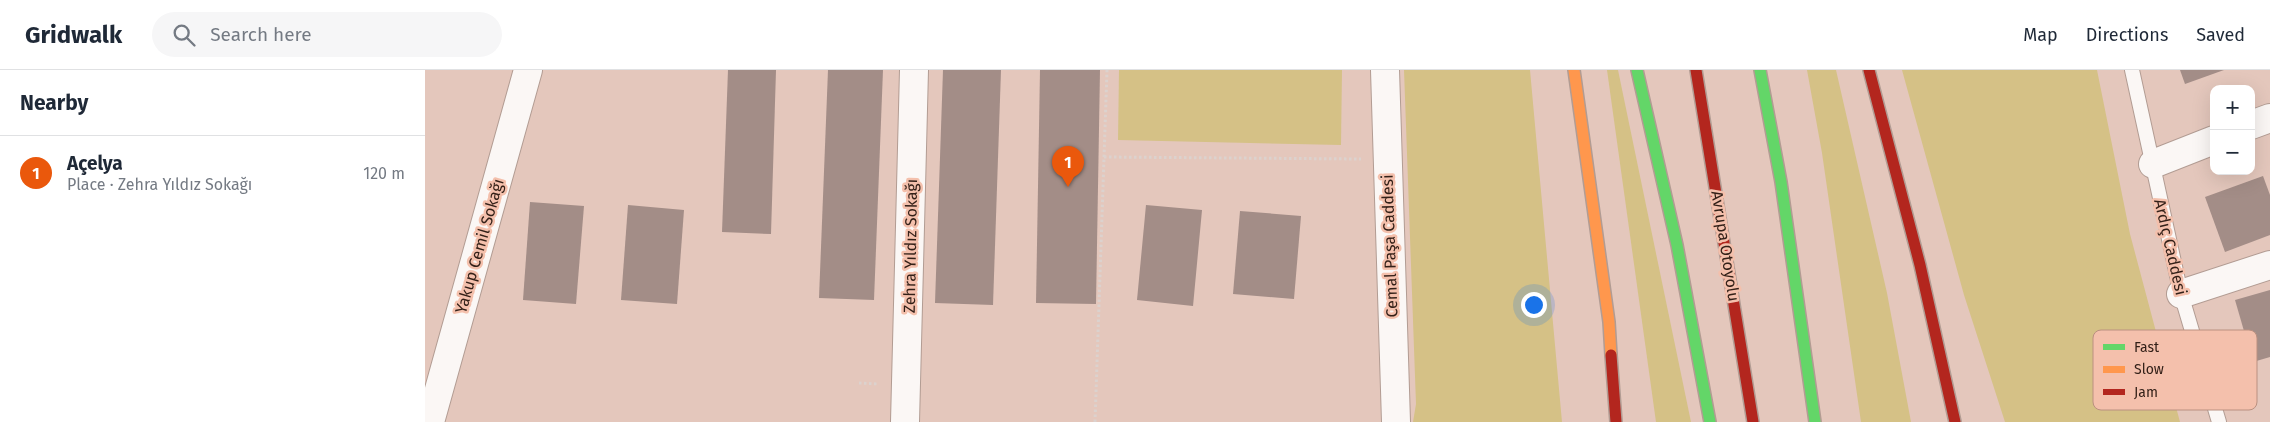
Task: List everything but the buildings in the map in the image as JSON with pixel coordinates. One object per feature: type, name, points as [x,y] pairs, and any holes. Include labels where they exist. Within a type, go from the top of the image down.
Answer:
[{"type":"highway","points":[[1574,70],[1609,322],[1616,422]]},
{"type":"highway","points":[[1637,70],[1653,134],[1694,326],[1710,422]]},
{"type":"highway","name":"Avrupa Otoyolu","points":[[1696,70],[1717,190],[1753,422]]},
{"type":"highway","points":[[1760,70],[1781,182],[1815,422]]},
{"type":"highway","points":[[1869,70],[1945,373],[1955,422]]},
{"type":"highway","points":[[1945,373],[1948,422]]},
{"type":"street","name":"Yakup Cemil Sokağı","points":[[430,422],[528,70]]},
{"type":"street","name":"Zehra Yıldız Sokağı","points":[[905,422],[914,70]]},
{"type":"street","name":"Cemal Paşa Caddesi","points":[[1385,70],[1395,422]]},
{"type":"street","points":[[2255,124],[2270,118]]},
{"type":"street","points":[[2153,164],[2210,142]]},
{"type":"street","points":[[2181,294],[2270,265]]},
{"type":"lane","name":"Ardıç Caddesi","points":[[2132,70],[2181,294],[2192,330]]},
{"type":"lane","name":"Ardıç Caddesi","points":[[2215,410],[2219,422]]},
{"type":"path","points":[[1095,422],[1107,70]]},
{"type":"path","points":[[1104,157],[1387,159]]},
{"type":"shaded area","points":[[1119,70],[1342,70],[1341,145],[1118,140]]},
{"type":"shaded area","points":[[1404,70],[1530,70],[1562,422],[1413,422],[1416,404]]},
{"type":"shaded area","points":[[1607,70],[1618,70],[1691,422],[1656,422]]},
{"type":"shaded area","points":[[1807,70],[1836,70],[1887,293],[1911,422],[1861,422],[1822,153]]},
{"type":"shaded area","points":[[1902,70],[2097,70],[2130,234],[2156,330],[2093,330],[2093,410],[2177,410],[2180,422],[2005,422],[1964,295]]},
{"type":"traffic: fast","points":[[1637,70],[1677,245],[1710,422]]},
{"type":"traffic: fast","points":[[1760,70],[1781,182],[1815,422]]},
{"type":"traffic: slow","points":[[1574,70],[1609,322],[1611,355]]},
{"type":"traffic: jam","points":[[1696,70],[1753,422]]},
{"type":"traffic: jam","points":[[1869,70],[1920,265],[1955,422]]},
{"type":"traffic: jam","points":[[1611,355],[1616,422]]},
{"type":"place","name":"Açelya","points":[[1068,187]]}]
